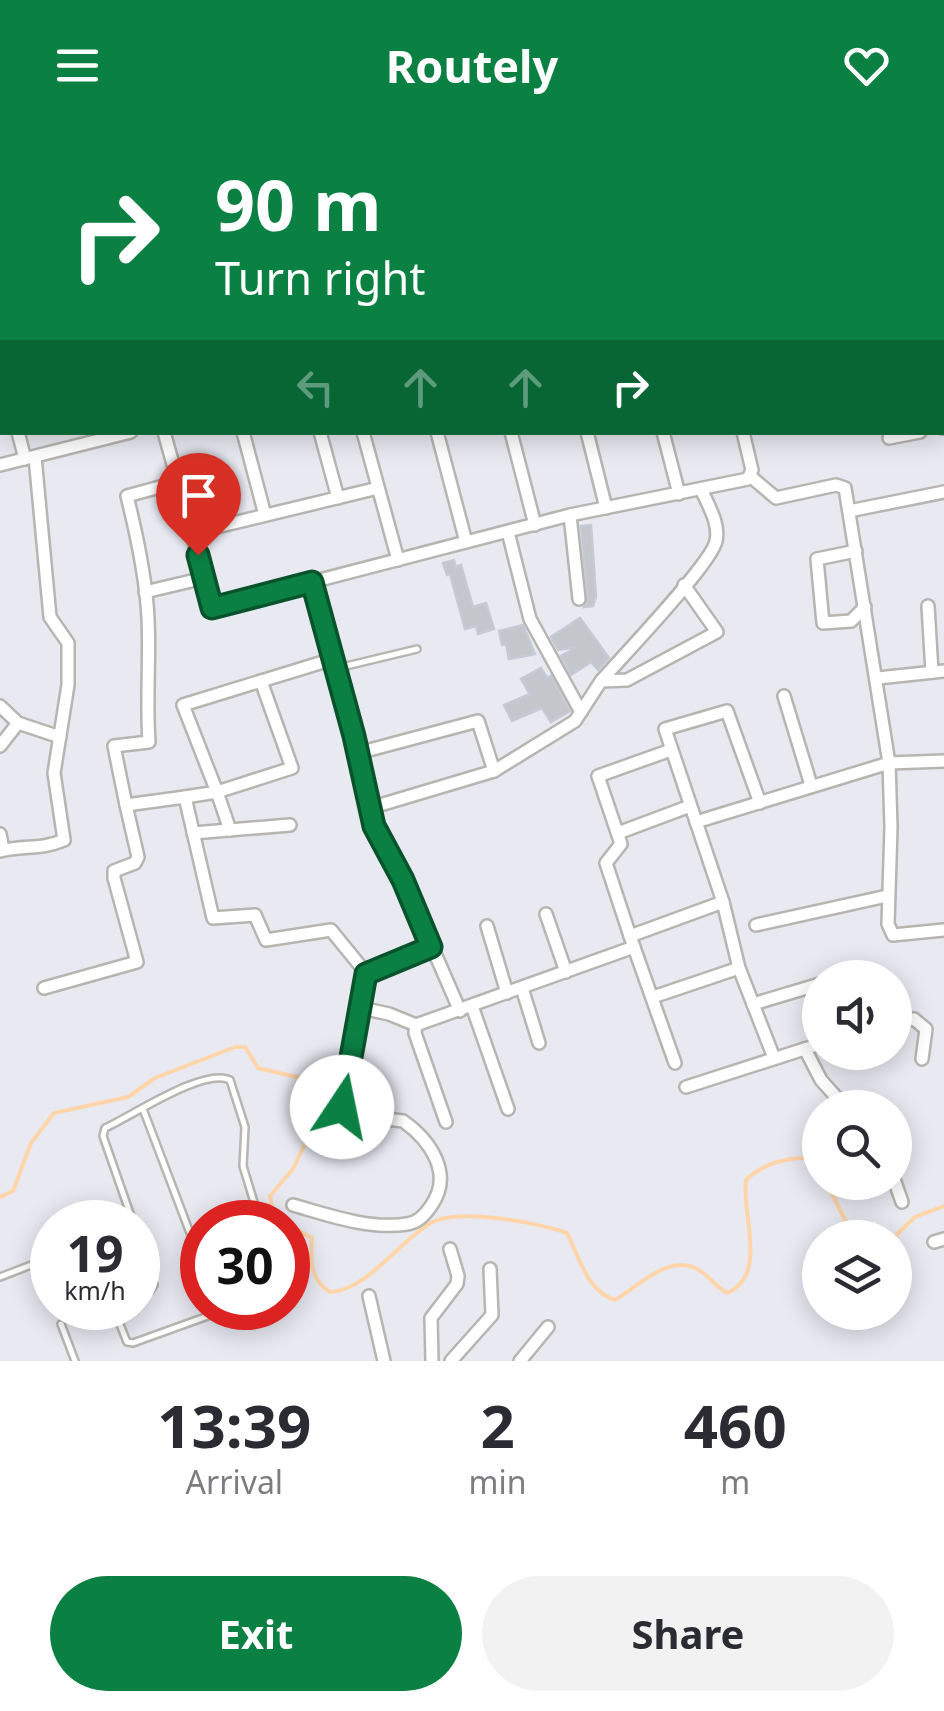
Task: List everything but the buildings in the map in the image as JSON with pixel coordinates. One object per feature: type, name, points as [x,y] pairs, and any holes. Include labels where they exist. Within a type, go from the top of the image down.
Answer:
[{"type":"street","points":[[0,834],[2,851],[23,846],[33,850],[46,848],[64,840],[54,772],[68,684],[68,643],[50,618],[30,458],[19,435]]},
{"type":"street","points":[[0,465],[119,435]]},
{"type":"street","points":[[165,435],[212,608],[570,515],[748,479],[752,470],[744,435]]},
{"type":"street","points":[[244,435],[265,515]]},
{"type":"street","points":[[321,435],[338,498]]},
{"type":"street","points":[[364,435],[398,560]]},
{"type":"street","points":[[439,435],[466,542]]},
{"type":"street","points":[[512,435],[535,524]]},
{"type":"street","points":[[588,435],[606,508]]},
{"type":"street","points":[[665,435],[679,494]]},
{"type":"street","points":[[889,438],[904,435]]},
{"type":"street","points":[[750,476],[776,498],[836,485],[845,488],[878,678],[888,763],[888,924],[893,935],[944,930]]},
{"type":"street","points":[[44,988],[137,962],[114,878],[114,871],[134,863],[138,857],[114,746],[148,742],[145,592],[127,496],[178,482]]},
{"type":"street","points":[[192,533],[378,488]]},
{"type":"street","points":[[370,808],[494,772],[575,721],[600,681],[716,544],[716,524],[702,489]]},
{"type":"street","points":[[849,511],[944,492]]},
{"type":"street","points":[[570,515],[580,598]]},
{"type":"street","points":[[508,532],[530,619],[581,712]]},
{"type":"street","points":[[856,551],[817,560],[823,623],[851,621],[865,606]]},
{"type":"street","points":[[145,592],[204,578]]},
{"type":"street","points":[[312,582],[374,826],[403,880],[431,947],[466,1008],[508,1108]]},
{"type":"street","points":[[600,681],[627,680],[717,632],[684,585]]},
{"type":"street","points":[[878,678],[938,672],[928,606]]},
{"type":"street","points":[[230,830],[183,706],[334,664]]},
{"type":"street","points":[[126,805],[217,792],[292,768],[261,682]]},
{"type":"street","points":[[784,696],[811,785]]},
{"type":"street","points":[[0,706],[18,724],[60,737]]},
{"type":"street","points":[[760,803],[727,711],[665,730],[723,902],[739,968],[774,1058]]},
{"type":"street","points":[[358,753],[478,721],[494,772]]},
{"type":"street","points":[[0,746],[18,724]]},
{"type":"street","points":[[671,750],[598,776],[621,844],[606,863],[675,1063]]},
{"type":"street","points":[[696,822],[888,763],[944,760]]},
{"type":"street","points":[[185,796],[213,918],[255,915],[266,940],[332,930],[366,974],[342,1111],[350,1116],[407,1122],[438,1160],[440,1186],[435,1200],[423,1216],[404,1225],[340,1219],[310,1210]]},
{"type":"street","points":[[618,833],[690,806]]},
{"type":"street","points":[[193,833],[290,825]]},
{"type":"street","points":[[756,926],[887,896]]},
{"type":"street","points":[[361,1008],[416,1025],[566,972],[723,902]]},
{"type":"street","points":[[546,914],[566,972]]},
{"type":"street","points":[[487,926],[507,993]]},
{"type":"street","points":[[366,974],[431,947]]},
{"type":"street","points":[[654,997],[739,968]]},
{"type":"street","points":[[522,988],[539,1042]]},
{"type":"street","points":[[753,1004],[802,989]]},
{"type":"street","points":[[912,1019],[926,1029],[922,1059]]},
{"type":"street","points":[[416,1025],[415,1033],[446,1122]]},
{"type":"street","points":[[686,1087],[802,1050]]},
{"type":"street","points":[[432,1361],[431,1318],[457,1284],[450,1249]]},
{"type":"street","points":[[451,1361],[492,1315],[490,1269]]},
{"type":"street","points":[[369,1296],[384,1361]]},
{"type":"street","points":[[520,1361],[548,1327]]},
{"type":"lane","points":[[334,664],[417,648]]},
{"type":"lane","points":[[126,1200],[103,1132],[156,1100],[218,1076],[230,1080],[245,1126],[243,1166],[253,1200]]},
{"type":"lane","points":[[143,1110],[180,1207]]},
{"type":"lane","points":[[0,1277],[30,1265]]},
{"type":"lane","points":[[122,1330],[127,1342],[133,1342],[180,1326]]},
{"type":"lane","points":[[62,1330],[75,1361]]},
{"type":"waterway","points":[[0,1197],[13,1191],[31,1143],[54,1113],[128,1097],[155,1078],[235,1047],[245,1047],[258,1068],[318,1082],[332,1095],[325,1116],[311,1131],[293,1169],[271,1200]]},
{"type":"waterway","points":[[310,1237],[315,1275],[330,1292],[357,1283],[431,1223],[443,1218],[478,1216],[567,1233],[591,1281],[605,1296],[615,1300],[657,1272],[679,1265],[702,1272],[727,1293],[740,1284],[750,1258],[746,1180],[768,1165],[802,1159]]},
{"type":"waterway","points":[[835,1200],[845,1220]]},
{"type":"waterway","points":[[912,1220],[944,1206]]},
{"type":"route","points":[[198,555],[212,608],[312,582],[374,826],[403,880],[431,947],[366,974],[342,1107]]}]
